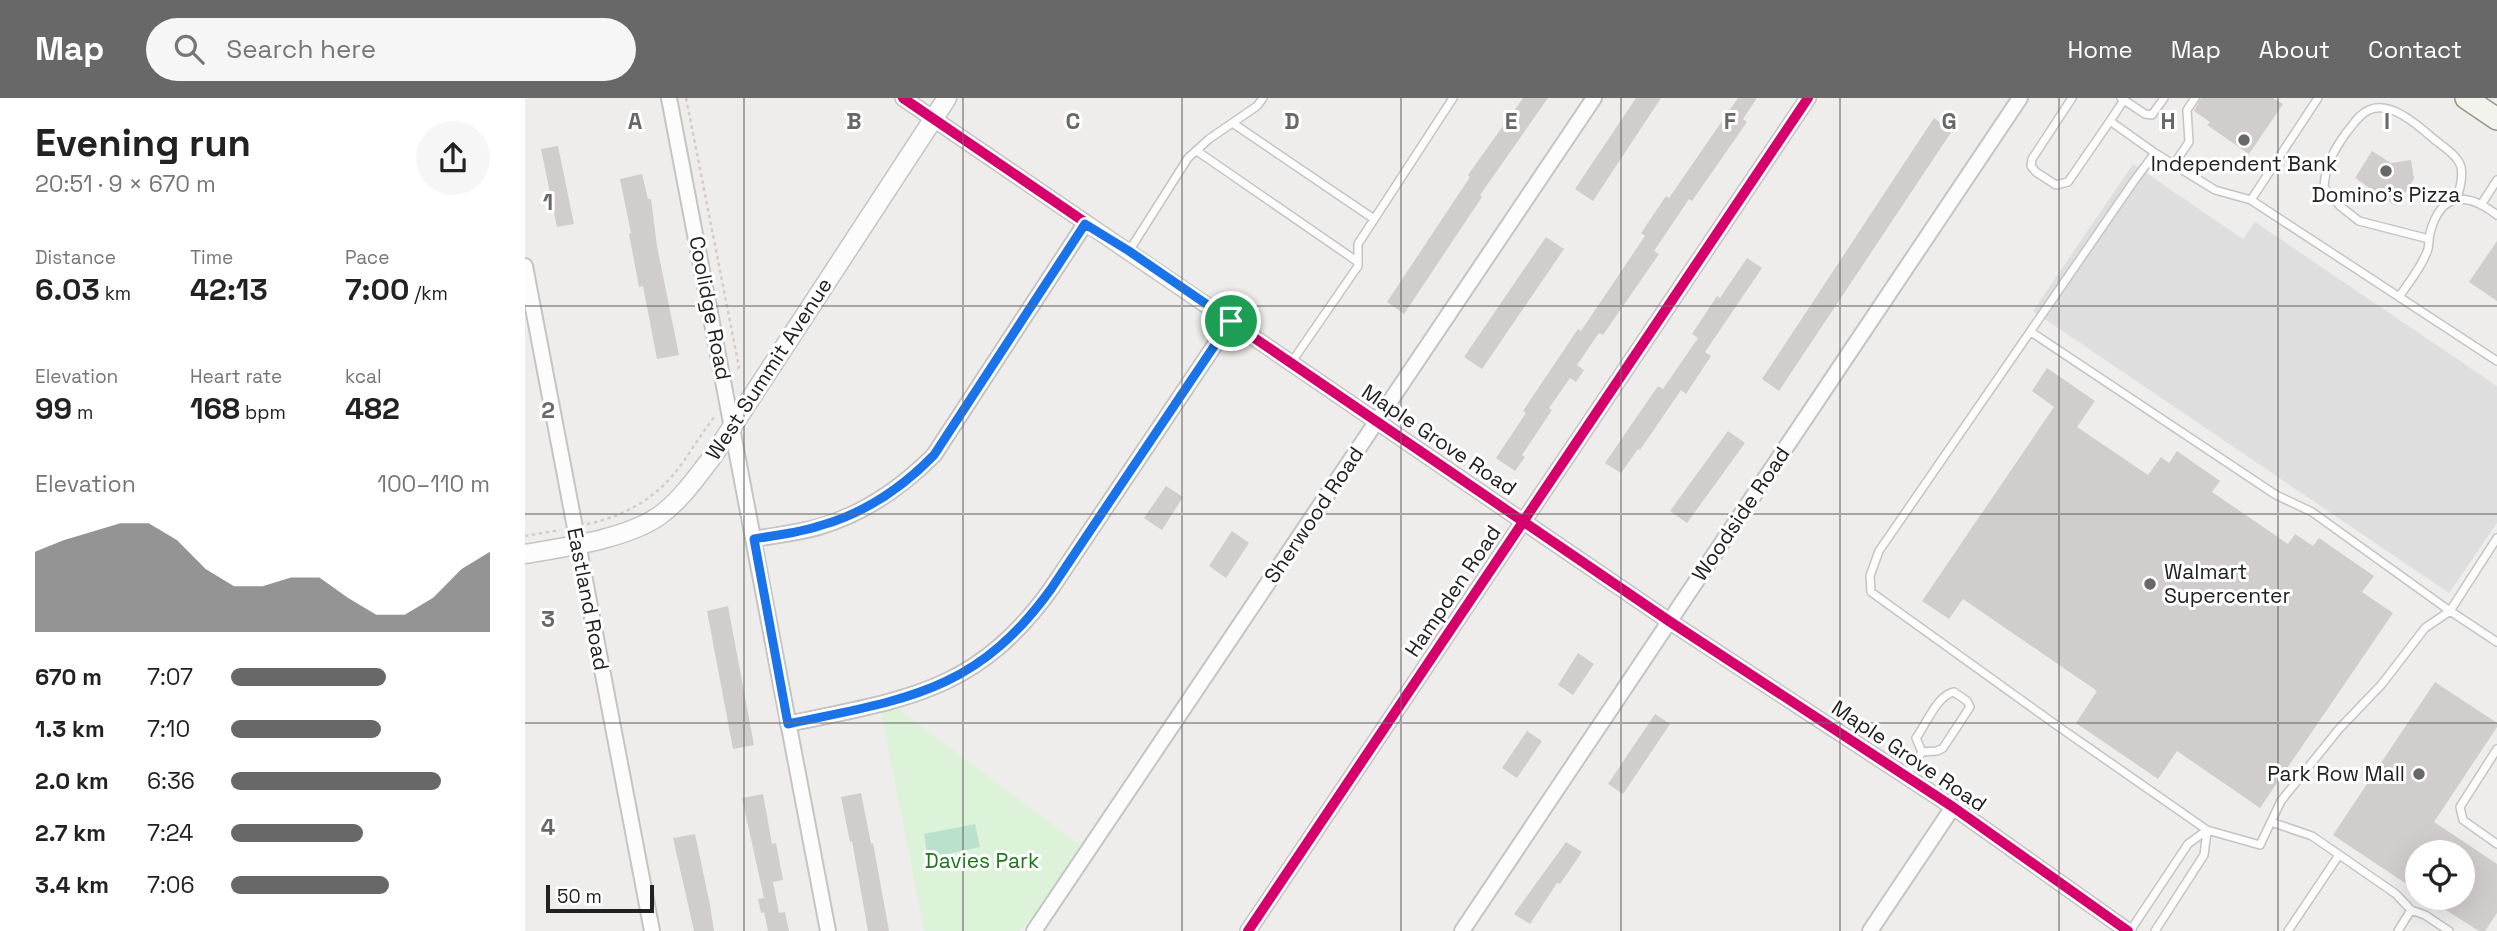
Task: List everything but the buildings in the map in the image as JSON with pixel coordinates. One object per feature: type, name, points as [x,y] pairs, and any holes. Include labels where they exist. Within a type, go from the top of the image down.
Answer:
[{"type":"main road","points":[[2466,98],[2497,118]]},
{"type":"street","name":"Coolidge Road","points":[[669,98],[828,931]]},
{"type":"street","name":"Maple Grove Road","points":[[902,98],[1669,621],[1953,807],[2126,930]]},
{"type":"street","name":"West Summit Avenue","points":[[525,554],[577,536],[634,529],[659,516],[687,488],[713,456],[947,98]]},
{"type":"street","name":"Sherwood Road","points":[[1034,931],[1594,98]]},
{"type":"street","name":"Hampden Road","points":[[1248,931],[1808,98]]},
{"type":"street","name":"Woodside Road","points":[[1462,931],[2020,98]]},
{"type":"street","points":[[754,539],[818,527],[862,510],[922,468],[934,455],[1085,224]]},
{"type":"street","name":"Eastland Road","points":[[525,266],[652,931]]},
{"type":"street","points":[[788,724],[911,697],[959,676],[1002,645],[1051,589],[1231,321]]},
{"type":"street","points":[[1870,931],[1953,807]]},
{"type":"lane","points":[[1129,251],[1188,158],[1257,106],[1263,98]]},
{"type":"lane","points":[[1291,363],[1358,266],[1359,244],[1453,98]]},
{"type":"lane","points":[[2072,98],[2032,159],[2031,166],[2036,172],[2056,185],[2068,182],[2122,99],[2145,114],[2152,115],[2164,98]]},
{"type":"lane","points":[[2174,164],[2189,142],[2187,110],[2195,98]]},
{"type":"lane","points":[[2251,200],[2318,98]]},
{"type":"lane","points":[[2429,239],[2358,221],[2340,206],[2324,187],[2325,170],[2336,146],[2358,117],[2369,109],[2381,108],[2406,116],[2461,163],[2462,178],[2457,198]]},
{"type":"lane","points":[[2110,121],[2215,190],[2251,200],[2497,362]]},
{"type":"lane","points":[[1234,124],[1374,219]]},
{"type":"lane","points":[[1197,150],[1358,262]]},
{"type":"lane","points":[[2155,153],[1879,551],[1870,576],[1871,592],[2207,830],[2260,845],[2281,801],[2339,729],[2382,684],[2425,628],[2450,611],[2497,538]]},
{"type":"lane","points":[[2481,205],[2497,180]]},
{"type":"lane","points":[[2399,297],[2421,264],[2439,212],[2451,200],[2457,198],[2481,205],[2497,215]]},
{"type":"lane","points":[[2031,332],[2276,495],[2312,512],[2497,642]]},
{"type":"lane","points":[[1954,692],[1967,701],[1970,707],[1943,748],[1921,752],[1916,738],[1941,700],[1954,692]]},
{"type":"lane","points":[[2497,750],[2460,807],[2463,820],[2497,844]]},
{"type":"lane","points":[[1906,776],[1921,752]]},
{"type":"lane","points":[[2271,822],[2312,836],[2396,894],[2405,904]]},
{"type":"lane","points":[[2126,930],[2188,844],[2207,830]]},
{"type":"lane","points":[[2155,931],[2204,855],[2207,830]]},
{"type":"lane","points":[[2288,931],[2339,855]]},
{"type":"lane","points":[[2398,931],[2411,910],[2425,915],[2449,931]]},
{"type":"path","points":[[525,536],[577,536],[601,522],[631,511],[656,493],[680,467],[717,413],[739,367],[686,98]]},
{"type":"green space","name":"Davies Park","points":[[898,709],[1082,847],[1031,919],[1019,931],[924,931],[881,711]]},
{"type":"green space","points":[[975,824],[980,847],[928,858],[924,834]]},
{"type":"shaded area","points":[[2133,164],[2243,239],[2255,222],[2497,386],[2497,523],[2449,593],[2033,311]]},
{"type":"cycle path","points":[[903,98],[1669,621],[1953,807],[2128,931]]},
{"type":"cycle path","points":[[1248,931],[1808,98]]},
{"type":"place","name":"Independent Bank","points":[[2244,140]]},
{"type":"place","name":"Domino's Pizza","points":[[2386,171]]},
{"type":"place","name":"Walmart Supercenter","points":[[2150,584]]},
{"type":"place","name":"Park Row Mall","points":[[2419,774]]},
{"type":"route","points":[[1085,224],[1231,321],[1051,589],[1002,645],[959,676],[911,697],[788,724],[754,539],[818,527],[862,510],[922,468],[934,455],[1085,224]]}]
